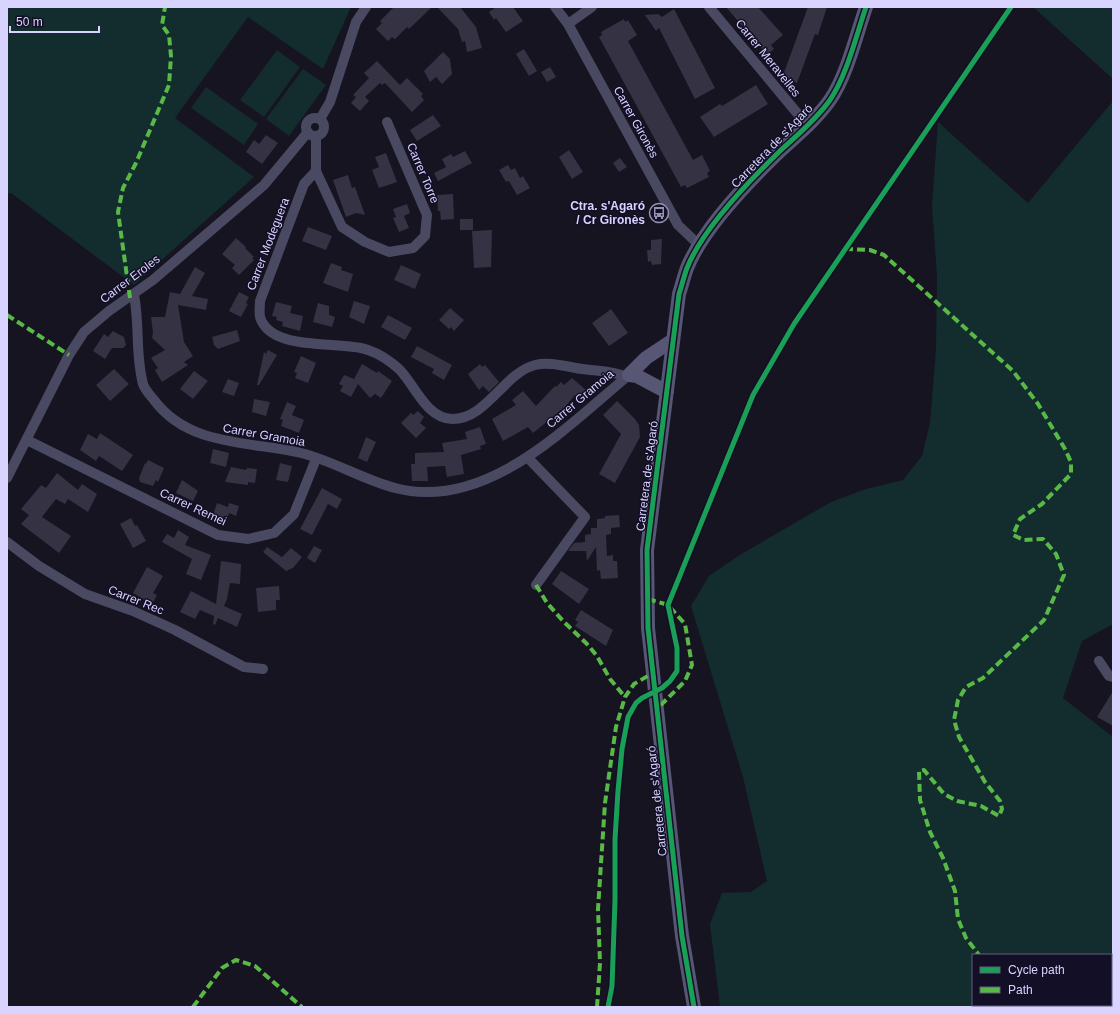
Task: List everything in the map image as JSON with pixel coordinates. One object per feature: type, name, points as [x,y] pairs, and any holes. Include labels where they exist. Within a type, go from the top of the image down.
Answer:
[{"type":"street","points":[[320,119],[330,102],[356,22],[366,7]]},
{"type":"street","name":"Carrer Gironès","points":[[555,7],[568,24],[678,225],[699,244]]},
{"type":"street","points":[[568,24],[592,7]]},
{"type":"street","name":"Carrer Meravelles","points":[[709,7],[807,125]]},
{"type":"street","name":"Carretera de s'Agaró","points":[[694,1007],[682,936],[648,628],[647,550],[680,294],[688,268],[699,244],[754,176],[807,125],[830,100],[844,71],[866,7]]},
{"type":"street","points":[[315,118],[320,119],[323,123],[324,129],[321,135],[312,134],[306,126],[309,120],[315,118]]},
{"type":"street","name":"Carrer Torre","points":[[312,134],[316,171],[342,227],[365,242],[389,252],[413,248],[425,236],[427,215],[388,122]]},
{"type":"street","name":"Carrer Eroles","points":[[7,478],[69,354],[84,332],[108,311],[134,295],[264,185],[312,134]]},
{"type":"street","name":"Carrer Modeguera","points":[[316,171],[304,184],[260,302],[260,317],[269,329],[283,338],[296,341],[367,349],[386,358],[400,370],[425,402],[439,416],[452,419],[465,417],[479,409],[521,372],[534,365],[547,364],[628,376]]},
{"type":"street","name":"Carrer Gramoia","points":[[134,295],[138,316],[137,354],[144,386],[162,410],[193,431],[221,441],[302,454],[395,488],[422,492],[453,489],[487,478],[528,458],[572,425],[628,376]]},
{"type":"street","points":[[628,376],[646,358],[673,340]]},
{"type":"street","points":[[646,358],[669,371],[649,383]]},
{"type":"street","points":[[628,376],[637,376],[667,392]]},
{"type":"street","name":"Carrer Remei","points":[[27,440],[218,535],[248,539],[274,533],[294,514],[316,459]]},
{"type":"street","points":[[528,458],[585,517],[536,585]]},
{"type":"street","name":"Carrer Rec","points":[[7,542],[38,566],[85,594],[133,611],[175,630],[244,667],[263,669]]},
{"type":"street","points":[[1099,661],[1109,676],[1113,677]]},
{"type":"green space","points":[[7,7],[351,7],[323,69],[248,17],[175,118],[254,177],[134,285],[11,193],[7,194]]},
{"type":"green space","points":[[1033,7],[1113,7],[1113,79]]},
{"type":"green space","points":[[277,50],[300,67],[264,117],[240,100]]},
{"type":"green space","points":[[303,69],[326,85],[289,136],[266,119]]},
{"type":"green space","points":[[206,87],[258,124],[244,145],[191,108]]},
{"type":"green space","points":[[1113,101],[1113,624],[1082,641],[1063,698],[1113,737],[1113,1007],[720,1007],[710,924],[722,893],[751,892],[767,881],[743,777],[691,606],[709,576],[738,556],[831,502],[866,489],[903,480],[922,456],[930,423],[936,350],[937,276],[932,206],[938,122],[1028,203]]},
{"type":"building","points":[[394,7],[432,7],[409,29],[407,27],[395,39],[392,37],[388,41],[376,29],[382,23],[380,21]]},
{"type":"building","points":[[437,7],[460,7],[476,27],[482,48],[467,52],[465,41],[462,42],[458,29]]},
{"type":"building","points":[[496,7],[513,7],[523,21],[506,32],[496,18],[494,20],[489,12]]},
{"type":"building","points":[[726,7],[758,7],[783,35],[771,45],[774,49],[767,55]]},
{"type":"building","points":[[808,7],[827,7],[818,35],[815,34],[797,83],[782,78]]},
{"type":"building","points":[[674,9],[715,88],[695,99],[659,28],[656,31],[645,15],[658,14],[662,17]]},
{"type":"building","points":[[624,19],[625,22],[628,20],[637,35],[628,41],[693,160],[702,155],[710,171],[707,173],[709,177],[687,188],[685,185],[681,187],[599,37],[602,35],[601,32]]},
{"type":"building","points":[[524,49],[537,71],[529,76],[516,54]]},
{"type":"building","points":[[443,52],[450,59],[452,74],[442,84],[436,77],[430,82],[424,71]]},
{"type":"building","points":[[377,61],[400,85],[407,78],[423,94],[421,96],[424,100],[412,112],[385,83],[382,85],[380,83],[365,97],[369,101],[360,111],[351,103],[356,97],[353,95],[369,78],[364,73]]},
{"type":"building","points":[[550,67],[556,77],[547,82],[541,72]]},
{"type":"building","points":[[756,85],[768,104],[714,137],[700,117],[720,104],[722,106]]},
{"type":"building","points":[[433,115],[441,126],[417,141],[410,130]]},
{"type":"building","points":[[266,135],[278,143],[262,164],[246,152],[254,140],[259,144]]},
{"type":"building","points":[[569,150],[583,172],[572,179],[559,157]]},
{"type":"building","points":[[465,151],[472,163],[438,181],[434,173],[446,167],[442,159],[451,154],[453,157]]},
{"type":"building","points":[[386,153],[397,182],[379,188],[372,170],[379,167],[375,157]]},
{"type":"building","points":[[620,158],[627,167],[619,172],[613,163]]},
{"type":"building","points":[[508,165],[511,170],[515,168],[520,178],[523,176],[530,188],[517,195],[509,181],[506,182],[499,170]]},
{"type":"building","points":[[348,175],[352,188],[355,187],[365,215],[356,213],[346,217],[333,180]]},
{"type":"building","points":[[453,194],[454,219],[441,220],[440,211],[438,211],[437,195]]},
{"type":"building","points":[[407,204],[410,213],[404,216],[409,228],[399,232],[393,218],[396,217],[393,209]]},
{"type":"building","points":[[460,219],[473,219],[473,230],[460,230]]},
{"type":"building","points":[[308,227],[332,236],[326,250],[302,241]]},
{"type":"building","points":[[492,230],[491,267],[474,268],[472,231]]},
{"type":"building","points":[[236,238],[254,257],[252,258],[254,260],[239,275],[232,268],[235,265],[222,254]]},
{"type":"building","points":[[662,239],[661,264],[652,265],[651,261],[648,262],[647,250],[651,250],[651,240]]},
{"type":"building","points":[[331,263],[342,267],[341,270],[353,274],[348,292],[323,283]]},
{"type":"building","points":[[401,265],[421,274],[415,289],[394,280]]},
{"type":"building","points":[[195,267],[205,273],[192,296],[208,299],[206,310],[178,305],[184,342],[193,356],[184,362],[188,365],[162,382],[155,370],[158,368],[151,358],[165,350],[152,338],[153,333],[151,317],[165,317],[170,292],[180,294]]},
{"type":"building","points":[[239,292],[249,297],[246,303],[248,304],[241,317],[229,311]]},
{"type":"building","points":[[354,301],[370,306],[364,324],[349,317]]},
{"type":"building","points":[[276,302],[292,306],[290,313],[303,316],[300,331],[282,326],[283,322],[276,320],[277,317],[272,316]]},
{"type":"building","points":[[318,303],[329,306],[329,315],[335,317],[332,327],[313,322]]},
{"type":"building","points":[[450,308],[464,320],[454,331],[451,327],[449,329],[439,320]]},
{"type":"building","points":[[611,309],[628,333],[609,346],[592,323]]},
{"type":"building","points":[[388,315],[412,328],[405,340],[381,327]]},
{"type":"building","points":[[237,330],[240,341],[218,349],[214,345],[212,337]]},
{"type":"building","points":[[113,331],[124,337],[126,345],[123,348],[112,348],[105,359],[93,351],[104,334],[108,337]]},
{"type":"building","points":[[417,346],[452,365],[444,380],[432,373],[434,369],[411,357]]},
{"type":"building","points":[[268,350],[277,355],[259,385],[257,385],[264,352],[266,354]]},
{"type":"building","points":[[301,356],[316,363],[308,383],[295,378],[297,373],[294,372]]},
{"type":"building","points":[[362,364],[377,373],[378,371],[392,381],[381,398],[375,394],[370,398],[358,384],[351,397],[340,391],[343,386],[339,384],[344,375],[354,379]]},
{"type":"building","points":[[480,364],[482,367],[485,365],[499,382],[489,392],[483,386],[479,390],[468,374]]},
{"type":"building","points":[[114,369],[129,384],[110,401],[96,385]]},
{"type":"building","points":[[194,371],[208,381],[193,399],[180,389]]},
{"type":"building","points":[[572,378],[586,390],[579,399],[575,395],[565,407],[533,433],[528,427],[503,441],[492,419],[516,405],[512,400],[523,391],[536,406],[555,386],[556,387],[561,382],[564,385]]},
{"type":"building","points":[[228,379],[239,383],[234,396],[222,392]]},
{"type":"building","points":[[254,399],[270,402],[266,416],[252,412]]},
{"type":"building","points":[[617,401],[639,425],[640,437],[615,483],[599,474],[621,434],[603,415]]},
{"type":"building","points":[[287,402],[296,406],[292,415],[304,420],[299,433],[281,426],[283,420],[280,419]]},
{"type":"building","points":[[418,411],[424,417],[420,423],[426,428],[416,438],[401,423],[411,413],[413,415]]},
{"type":"building","points":[[480,427],[486,444],[480,446],[481,449],[461,455],[464,474],[447,477],[445,466],[427,467],[428,481],[412,481],[411,464],[415,464],[415,453],[444,452],[442,443],[467,439],[465,432]]},
{"type":"building","points":[[100,433],[133,455],[122,471],[99,456],[96,461],[80,450],[88,434],[97,439]]},
{"type":"building","points":[[366,437],[376,442],[367,462],[358,458]]},
{"type":"building","points":[[213,449],[229,453],[226,467],[210,463]]},
{"type":"building","points":[[148,460],[164,468],[158,482],[156,480],[153,486],[140,482],[139,478],[145,463],[146,464]]},
{"type":"building","points":[[280,463],[292,466],[288,482],[276,480]]},
{"type":"building","points":[[231,467],[246,470],[247,468],[257,469],[255,483],[248,482],[248,485],[225,482]]},
{"type":"building","points":[[57,473],[78,490],[82,484],[97,494],[88,512],[68,499],[65,504],[56,499],[42,517],[71,536],[59,553],[21,524],[29,515],[21,509],[41,485],[46,488]]},
{"type":"building","points":[[182,480],[198,491],[193,501],[176,493]]},
{"type":"building","points":[[322,488],[342,499],[337,509],[328,504],[312,535],[300,529]]},
{"type":"building","points":[[217,503],[228,507],[229,503],[239,506],[236,516],[229,513],[228,517],[224,516],[223,519],[213,515]]},
{"type":"building","points":[[619,515],[620,527],[611,528],[611,534],[606,535],[607,556],[613,555],[613,561],[617,561],[618,578],[601,579],[600,570],[597,571],[596,547],[587,561],[586,551],[568,551],[574,543],[585,542],[585,535],[591,534],[591,528],[597,528],[597,519],[605,518],[605,516]]},
{"type":"building","points":[[131,518],[135,526],[137,525],[146,541],[133,548],[120,524]]},
{"type":"building","points":[[178,530],[189,537],[185,545],[211,555],[201,580],[186,574],[192,559],[162,542],[167,534],[174,538]]},
{"type":"building","points":[[314,546],[322,550],[315,563],[307,558]]},
{"type":"building","points":[[267,547],[282,557],[291,548],[302,557],[293,568],[286,571],[263,552]]},
{"type":"building","points":[[221,561],[241,564],[240,584],[230,583],[224,606],[242,614],[237,627],[218,618],[215,625],[213,624],[214,616],[200,610],[195,619],[180,612],[191,591],[216,604]]},
{"type":"building","points":[[147,567],[163,576],[153,593],[157,595],[152,604],[133,593]]},
{"type":"building","points":[[561,571],[589,589],[579,604],[552,584]]},
{"type":"building","points":[[279,586],[280,600],[276,600],[276,610],[258,612],[256,588]]},
{"type":"building","points":[[581,610],[613,630],[606,646],[575,626],[578,622],[575,620]]},
{"type":"building","points":[[1113,691],[1113,726],[1097,717]]},
{"type":"marked path","points":[[130,298],[118,212],[123,188],[136,163],[169,85],[171,56],[169,35],[162,25],[165,7]]},
{"type":"marked path","points":[[845,249],[870,250],[884,255],[1013,371],[1038,404],[1065,449],[1071,462],[1071,474],[1042,504],[1020,519],[1013,535],[1024,540],[1043,539],[1056,554],[1064,575],[1044,620],[983,678],[966,687],[958,700],[954,720],[959,737],[985,782],[1000,801],[1002,809],[999,816],[981,806],[957,801],[944,794],[924,770],[919,771],[920,800],[930,832],[943,858],[955,891],[958,919],[966,938],[978,954]]},
{"type":"marked path","points":[[7,315],[69,355]]},
{"type":"marked path","points":[[536,585],[547,603],[597,656],[610,679],[625,697]]},
{"type":"marked path","points":[[648,599],[668,605],[685,624],[692,665],[685,681],[657,709]]},
{"type":"marked path","points":[[597,1007],[600,963],[598,909],[605,803],[616,727],[625,697],[634,684],[653,673]]},
{"type":"marked path","points":[[193,1007],[222,968],[236,960],[255,966],[302,1007]]},
{"type":"cycle path","points":[[694,1007],[682,936],[648,628],[647,550],[679,294],[687,268],[694,253],[727,206],[740,191],[812,121],[830,100],[836,90],[851,55],[866,7]]},
{"type":"cycle path","points":[[608,1007],[612,986],[615,900],[615,839],[622,749],[628,717],[636,703],[642,698],[662,688],[670,681],[677,671],[677,648],[668,605],[753,395],[794,324],[1011,7]]},
{"type":"place","name":"Ctra. s'Agaró / Cr Gironès","points":[[659,213]]}]
